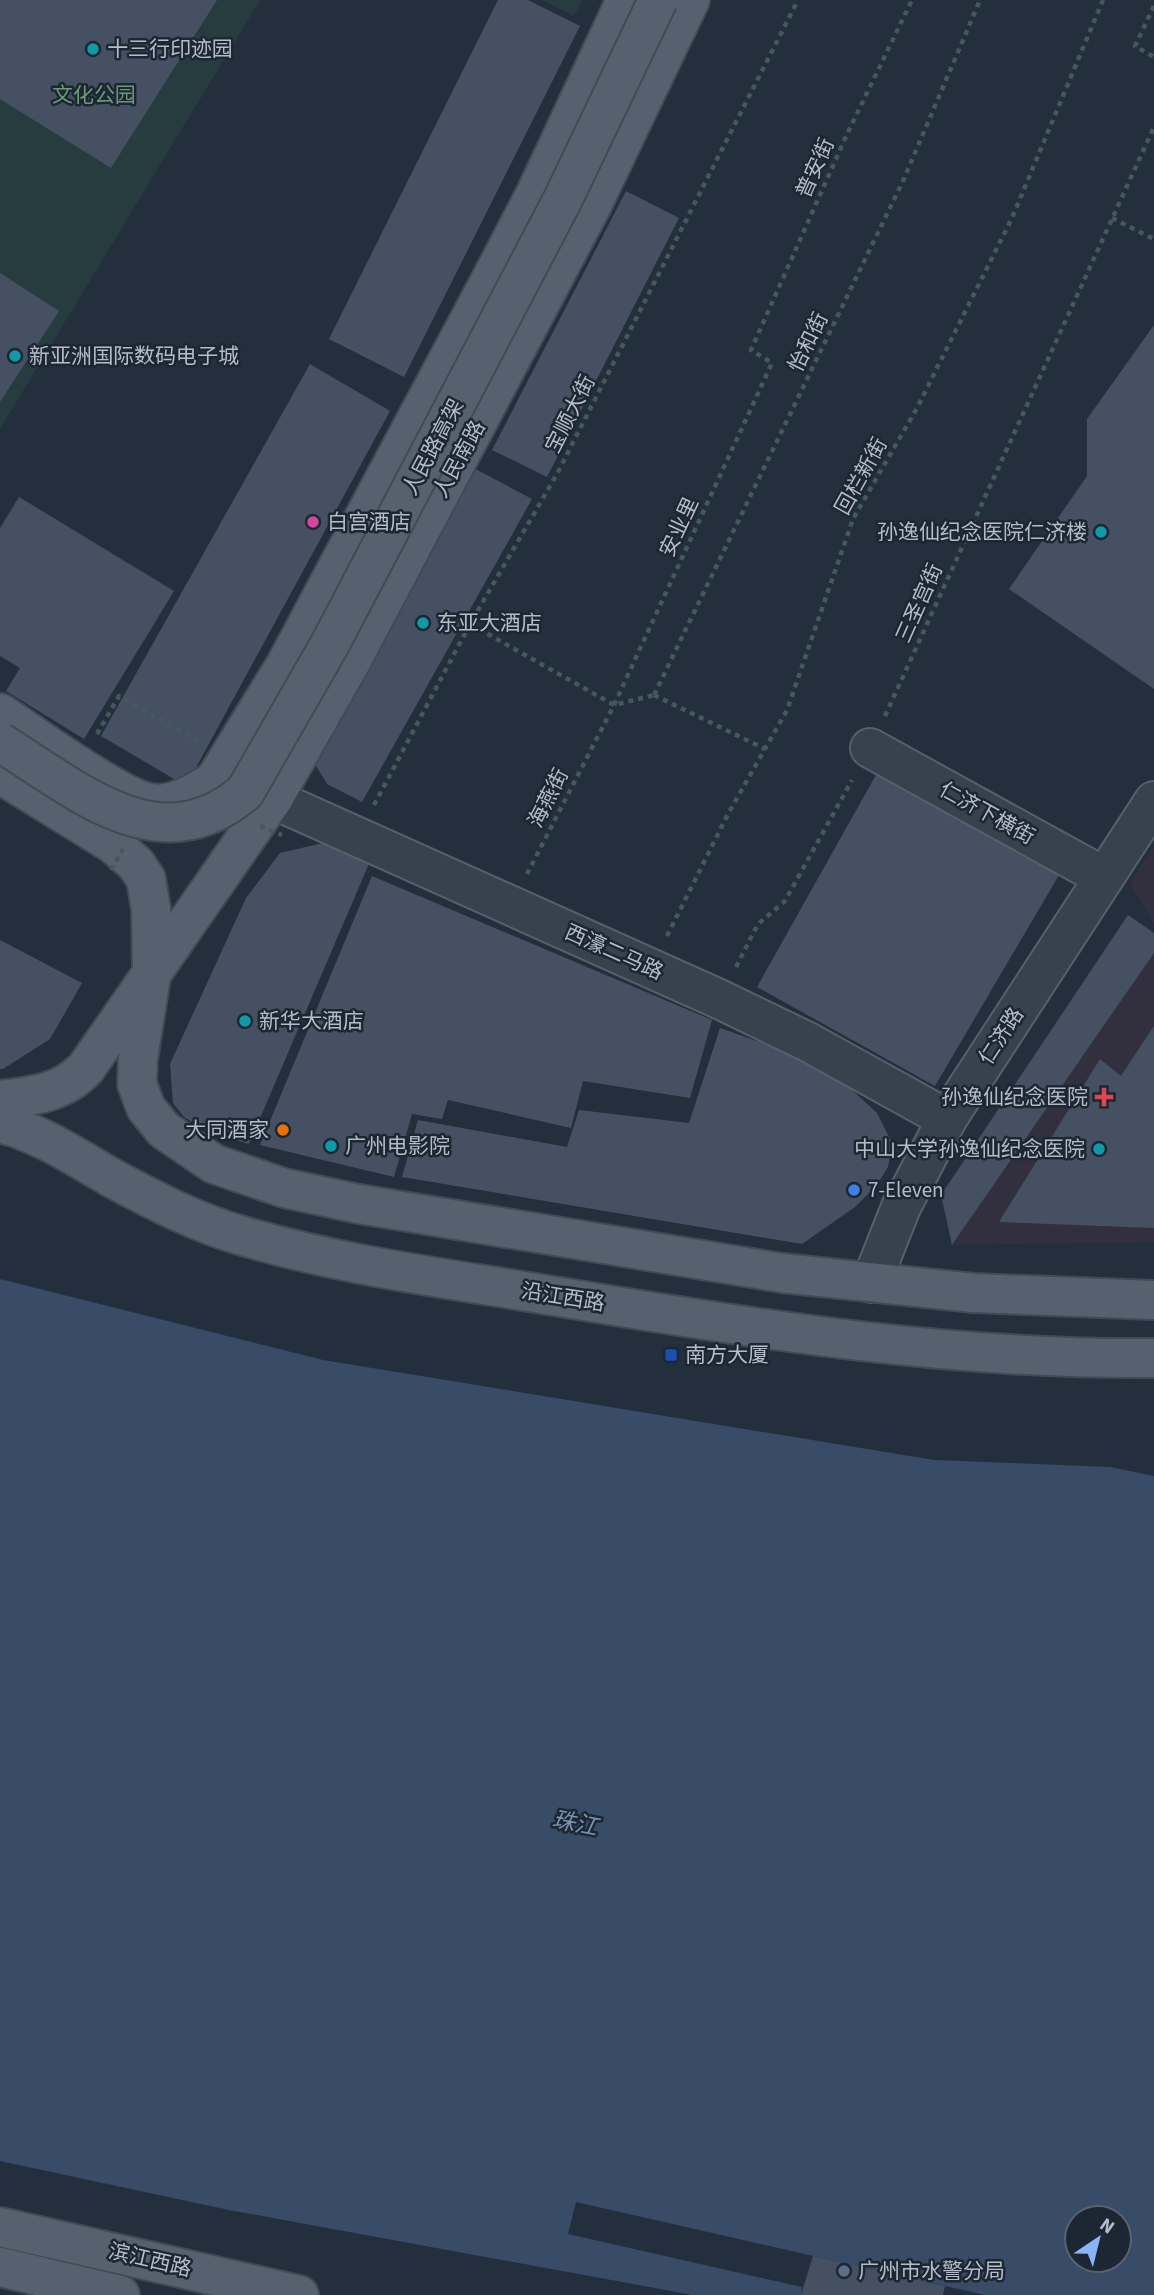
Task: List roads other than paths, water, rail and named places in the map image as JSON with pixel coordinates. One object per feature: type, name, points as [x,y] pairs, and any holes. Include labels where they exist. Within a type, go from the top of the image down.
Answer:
[{"type":"main road","points":[[0,713],[93,786],[160,803],[198,792],[215,780],[247,732],[285,666],[536,193],[626,0]]},
{"type":"main road","name":"人民路高架","points":[[0,742],[82,792],[145,823],[176,824],[199,820],[223,810],[245,792],[330,644],[564,200],[658,0]]},
{"type":"main road","name":"人民南路","points":[[0,1100],[51,1092],[72,1082],[100,1050],[152,970],[273,799],[353,658],[491,400],[606,177],[690,0]]},
{"type":"main road","points":[[0,774],[113,844],[136,864],[146,879],[151,909],[152,970],[138,1059],[137,1084],[146,1108],[164,1130],[214,1164],[284,1188],[359,1204],[716,1263],[974,1293],[1154,1300]]},
{"type":"main road","points":[[59,810],[93,786]]},
{"type":"main road","points":[[93,786],[113,844]]},
{"type":"main road","name":"沿江西路","points":[[0,1123],[61,1148],[162,1205],[203,1223],[295,1250],[725,1325],[826,1338],[1007,1355],[1154,1358]]},
{"type":"main road","name":"滨江西路","points":[[0,2227],[299,2295]]},
{"type":"main road","name":"滨江西路","points":[[0,2267],[120,2295]]},
{"type":"street","name":"仁济下横街","points":[[870,748],[1104,877]]},
{"type":"street","name":"西濠二马路","points":[[273,799],[719,999],[808,1042],[947,1119]]},
{"type":"street","name":"仁济路","points":[[871,1283],[901,1207],[947,1119],[1154,801]]},
{"type":"water","name":"珠江","points":[[0,1279],[323,1360],[934,1460],[1110,1467],[1154,1476],[1154,2295],[693,2295],[229,2210],[0,2161]]},
{"type":"place","name":"十三行印迹园","points":[[93,49]]},
{"type":"place","name":"新亚洲国际数码电子城","points":[[15,356]]},
{"type":"place","name":"白宫酒店","points":[[313,522]]},
{"type":"place","name":"孙逸仙纪念医院仁济楼","points":[[1101,532]]},
{"type":"place","name":"东亚大酒店","points":[[423,623]]},
{"type":"place","name":"新华大酒店","points":[[245,1021]]},
{"type":"place","name":"孙逸仙纪念医院","points":[[1104,1097]]},
{"type":"place","name":"大同酒家","points":[[283,1130]]},
{"type":"place","name":"广州电影院","points":[[331,1146]]},
{"type":"place","name":"中山大学孙逸仙纪念医院","points":[[1099,1149]]},
{"type":"place","name":"7-Eleven","points":[[854,1190]]},
{"type":"place","name":"南方大厦","points":[[671,1355]]},
{"type":"place","name":"广州市水警分局","points":[[844,2271]]},
{"type":"park label","name":"文化公园","points":[[94,95]]}]
